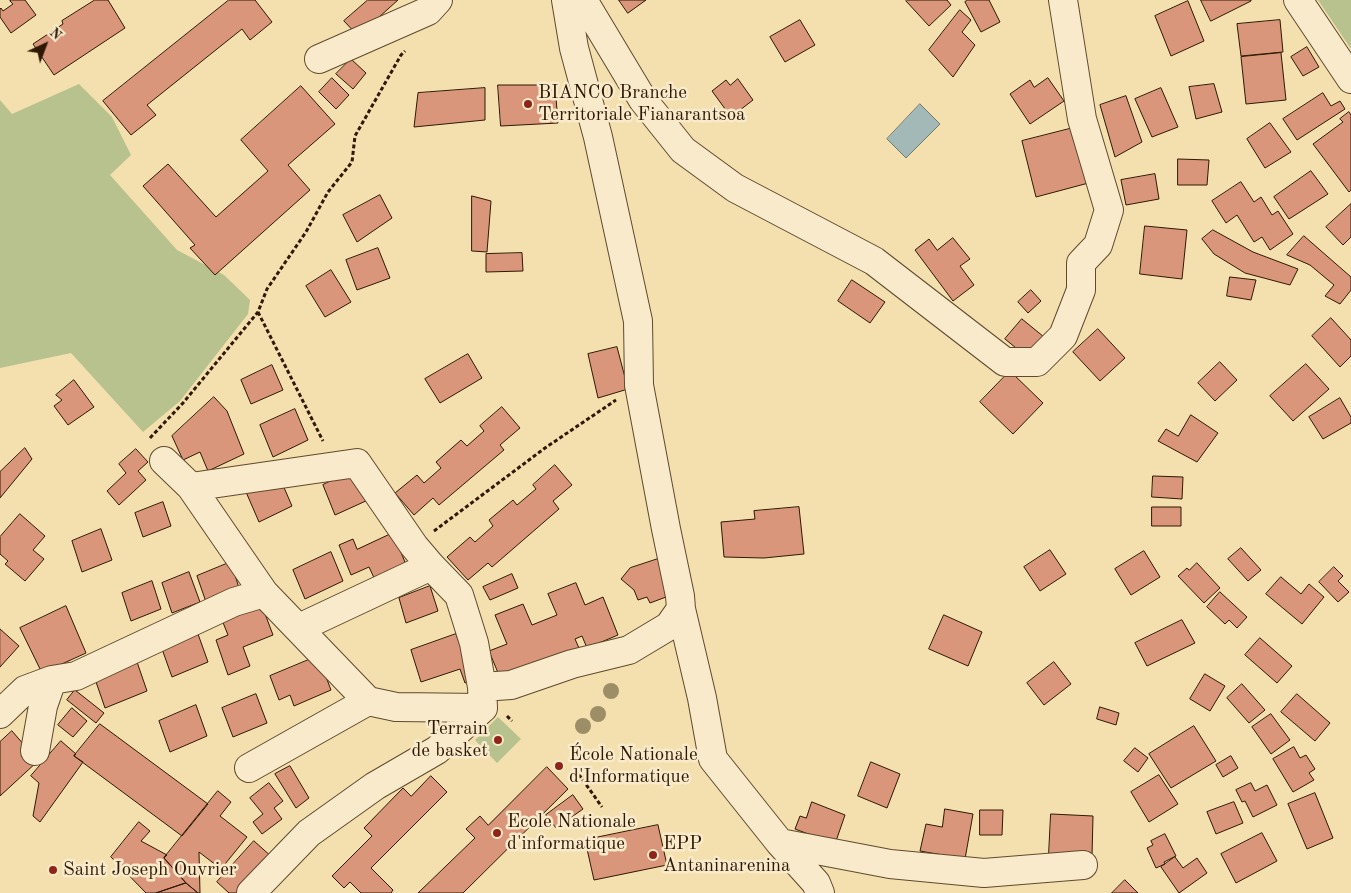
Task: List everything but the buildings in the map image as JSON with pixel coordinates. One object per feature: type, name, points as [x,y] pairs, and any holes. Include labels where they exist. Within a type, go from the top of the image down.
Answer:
[{"type":"street","points":[[319,59],[428,11],[438,0]]},
{"type":"street","points":[[566,0],[574,48],[598,137],[638,321],[639,385],[681,609],[702,698],[713,759],[780,843],[816,883],[820,893]]},
{"type":"street","points":[[583,0],[643,100],[683,150],[735,188],[874,261],[1005,362],[1037,362],[1063,336],[1081,290],[1081,263],[1098,245],[1110,210],[1082,119],[1063,0]]},
{"type":"street","points":[[1298,0],[1351,79]]},
{"type":"street","points":[[164,460],[191,487],[264,593],[368,701],[396,707],[482,698],[511,685],[572,664],[629,650],[669,626],[681,609]]},
{"type":"street","points":[[191,487],[357,464],[422,556],[459,596],[474,642],[482,698],[437,750],[375,786],[309,833],[251,893]]},
{"type":"street","points":[[299,628],[422,556]]},
{"type":"street","points":[[0,714],[25,690],[52,680],[76,676],[234,602],[264,593]]},
{"type":"street","points":[[35,751],[43,706],[52,680]]},
{"type":"street","points":[[249,768],[368,701]]},
{"type":"street","points":[[780,843],[890,864],[984,873],[1083,865]]},
{"type":"path","points":[[164,460],[149,439],[183,404],[258,312],[267,289],[306,232],[328,192],[352,162],[355,136],[401,55],[408,49]]},
{"type":"path","points":[[258,312],[336,466]]},
{"type":"path","points":[[422,556],[545,448],[639,385]]},
{"type":"path","points":[[575,769],[602,807]]},
{"type":"green space","points":[[1318,0],[1351,0],[1351,49]]},
{"type":"green space","points":[[79,84],[112,117],[131,155],[110,175],[177,250],[224,275],[250,300],[248,314],[180,401],[143,432],[71,353],[0,368],[0,100],[12,114]]},
{"type":"green space","name":"Terrain de basket","points":[[498,717],[521,739],[497,763],[475,740]]},
{"type":"water","points":[[920,104],[940,124],[906,158],[887,139]]},
{"type":"place","name":"BIANCO Branche Territoriale Fianarantsoa","points":[[528,104]]},
{"type":"place","name":"Terrain de basket","points":[[498,740]]},
{"type":"place","name":"École Nationale d'Informatique","points":[[559,766]]},
{"type":"place","name":"Ecole Nationale d'informatique","points":[[497,833]]},
{"type":"place","name":"EPP Antaninarenina","points":[[653,855]]},
{"type":"place","name":"Saint Joseph Ouvrier","points":[[53,870]]}]
